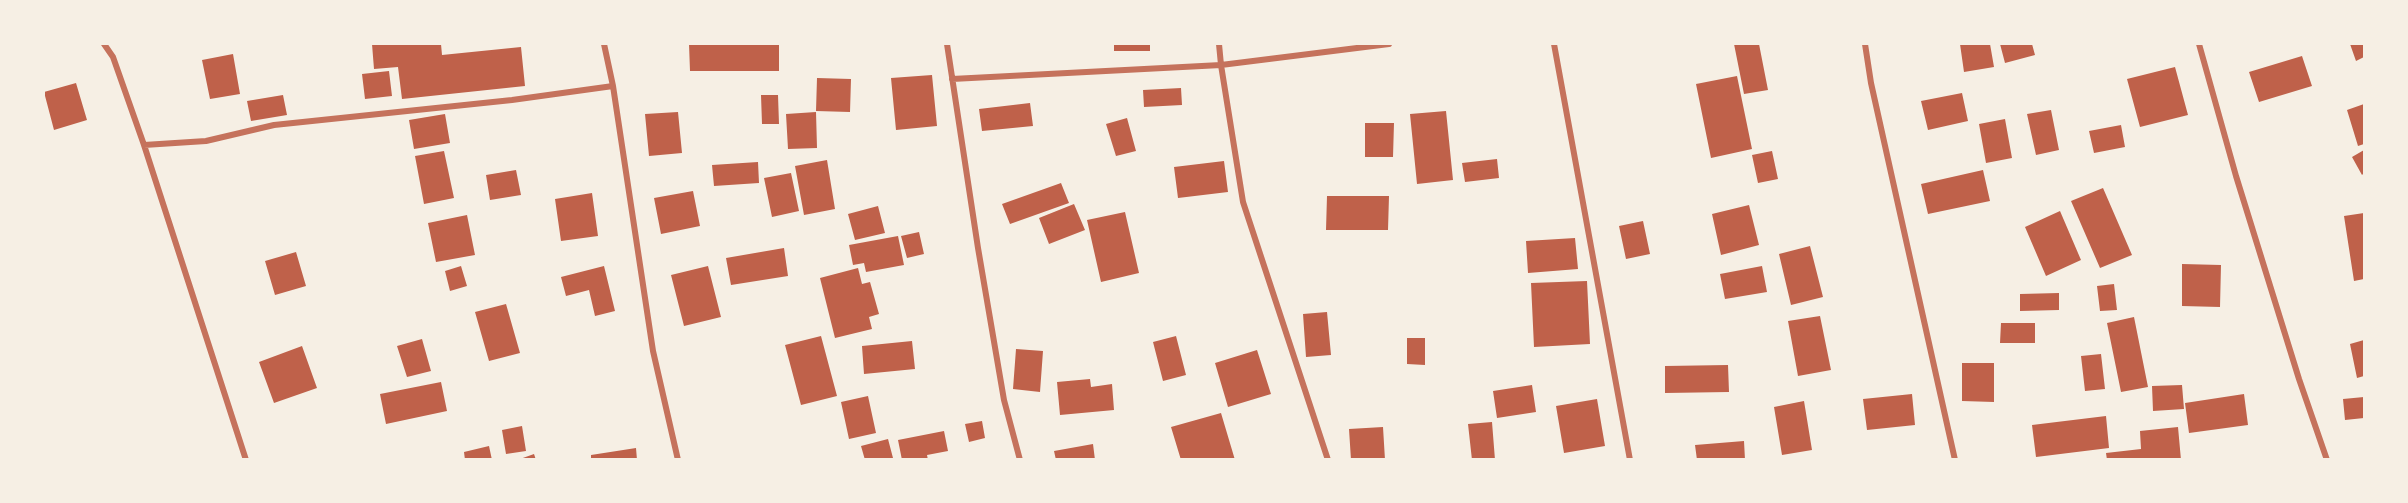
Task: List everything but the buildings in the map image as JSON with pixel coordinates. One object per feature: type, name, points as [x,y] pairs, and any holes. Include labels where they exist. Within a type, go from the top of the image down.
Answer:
[{"type":"street","points":[[104,44],[114,57],[246,459]]},
{"type":"street","points":[[604,44],[613,86],[653,351],[678,459]]},
{"type":"street","points":[[947,44],[1004,400],[1020,459]]},
{"type":"street","points":[[1219,44],[1243,202],[1328,459]]},
{"type":"street","points":[[952,79],[1221,65],[1389,44]]},
{"type":"street","points":[[1554,44],[1630,459]]},
{"type":"street","points":[[1865,44],[1871,83],[1955,459]]},
{"type":"street","points":[[2199,44],[2236,176],[2299,379],[2327,459]]},
{"type":"street","points":[[144,145],[206,141],[274,125],[512,100],[613,86]]}]
